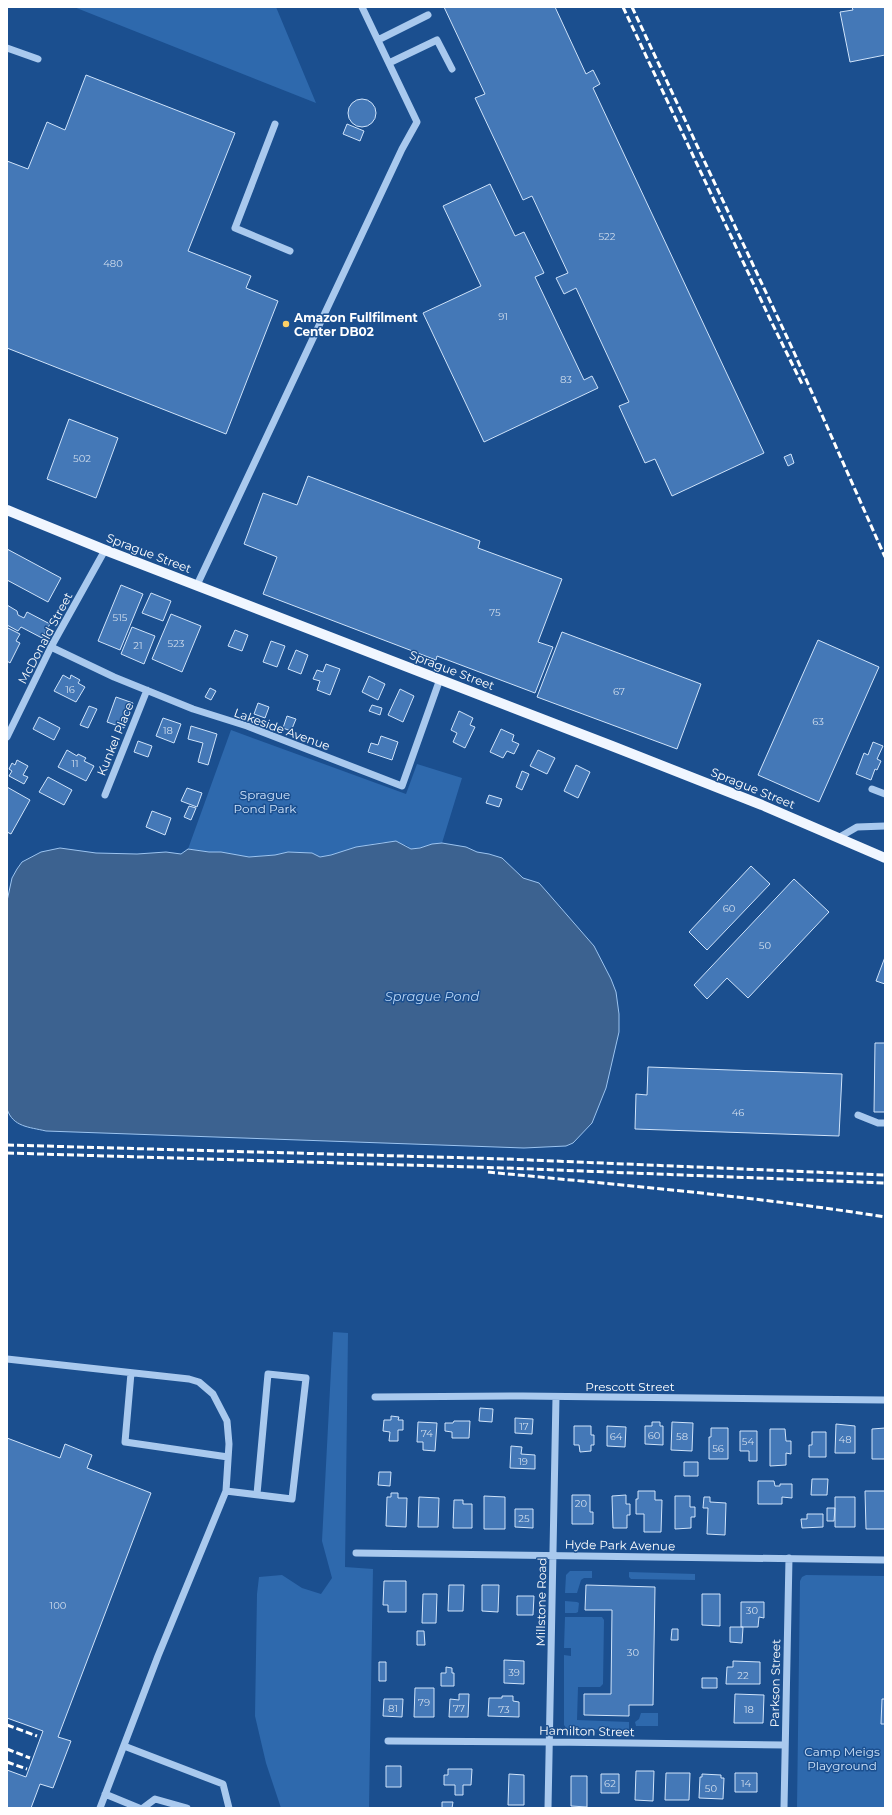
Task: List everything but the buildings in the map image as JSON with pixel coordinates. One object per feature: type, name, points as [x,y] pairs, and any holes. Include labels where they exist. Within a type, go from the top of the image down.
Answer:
[{"type":"main road","name":"Sprague Street","points":[[7,510],[105,550],[762,805],[885,858]]},
{"type":"street","points":[[197,585],[402,149],[417,122],[362,7]]},
{"type":"street","points":[[378,40],[428,15]]},
{"type":"street","points":[[389,63],[437,40],[452,69]]},
{"type":"street","points":[[7,48],[38,59]]},
{"type":"street","points":[[274,124],[235,228],[290,251]]},
{"type":"street","name":"McDonald Street","points":[[7,737],[51,647],[105,550]]},
{"type":"street","name":"Lakeside Avenue","points":[[51,647],[114,677],[193,709],[247,726],[402,786],[440,680]]},
{"type":"street","name":"Kunkel Place","points":[[105,795],[147,690]]},
{"type":"street","points":[[872,789],[885,794]]},
{"type":"street","points":[[838,838],[857,827],[885,826]]},
{"type":"street","points":[[858,1115],[878,1123],[885,1123]]},
{"type":"street","points":[[7,1359],[199,1382],[207,1388],[218,1402],[227,1421],[229,1434],[226,1491],[100,1808]]},
{"type":"street","points":[[131,1373],[125,1442],[228,1457]]},
{"type":"street","points":[[226,1491],[292,1499],[306,1378],[268,1374],[258,1494]]},
{"type":"street","name":"Prescott Street","points":[[375,1397],[885,1400]]},
{"type":"street","name":"Millstone Road","points":[[548,1808],[556,1397]]},
{"type":"street","name":"Hyde Park Avenue","points":[[356,1553],[885,1560]]},
{"type":"street","name":"Parkson Street","points":[[784,1808],[789,1558]]},
{"type":"street","name":"Hamilton Street","points":[[388,1741],[785,1746]]},
{"type":"street","points":[[124,1746],[222,1784],[229,1808]]},
{"type":"street","points":[[105,1794],[139,1808]]},
{"type":"street","points":[[143,1808],[155,1799],[187,1808]]},
{"type":"green space","points":[[74,7],[276,7],[316,103]]},
{"type":"green space","name":"Sprague Pond Park","points":[[231,730],[406,794],[417,764],[462,778],[442,843],[411,849],[406,845],[384,842],[356,847],[331,855],[319,857],[312,853],[288,852],[275,855],[249,857],[221,852],[188,849]]},
{"type":"green space","points":[[333,1332],[348,1333],[345,1567],[373,1569],[369,1808],[281,1808],[266,1763],[255,1716],[257,1594],[259,1577],[282,1575],[302,1588],[321,1594],[332,1578],[322,1541]]},
{"type":"green space","points":[[570,1571],[592,1571],[592,1578],[584,1578],[581,1580],[577,1593],[565,1593],[566,1575]]},
{"type":"green space","points":[[629,1572],[695,1574],[695,1580],[631,1579],[629,1577]]},
{"type":"green space","name":"Camp Meigs Playground","points":[[806,1575],[885,1576],[885,1808],[797,1808],[800,1581],[802,1577]]},
{"type":"green space","points":[[565,1601],[579,1603],[578,1612],[565,1613]]},
{"type":"green space","points":[[565,1617],[602,1617],[604,1620],[603,1684],[600,1687],[578,1687],[577,1720],[629,1722],[629,1730],[567,1729],[564,1725],[564,1655],[571,1656],[571,1648],[564,1648]]},
{"type":"green space","points":[[641,1713],[658,1713],[658,1726],[636,1726],[635,1722],[639,1719]]},
{"type":"water","name":"Sprague Pond","points":[[396,841],[411,849],[442,843],[466,847],[477,852],[502,858],[523,878],[539,883],[594,946],[616,992],[619,1014],[619,1032],[606,1088],[592,1123],[573,1143],[566,1146],[524,1148],[46,1131],[17,1123],[10,1115],[7,1109],[7,901],[12,878],[22,862],[41,852],[60,848],[96,853],[137,854],[166,852],[181,854],[188,849],[221,852],[249,857],[275,855],[288,852],[312,853],[320,857],[356,847]]},
{"type":"railway","points":[[623,7],[802,384]]},
{"type":"railway","points":[[632,7],[793,350],[885,557]]},
{"type":"railway","points":[[7,1145],[507,1159],[885,1175]]},
{"type":"railway","points":[[7,1153],[506,1168],[885,1183]]},
{"type":"railway","points":[[488,1172],[736,1197],[885,1217]]},
{"type":"railway","points":[[7,1725],[37,1736]]},
{"type":"railway","points":[[7,1749],[30,1758]]},
{"type":"railway","points":[[7,1762],[27,1769]]},
{"type":"place","name":"Amazon Fullfilment Center DB02","points":[[286,324]]}]
